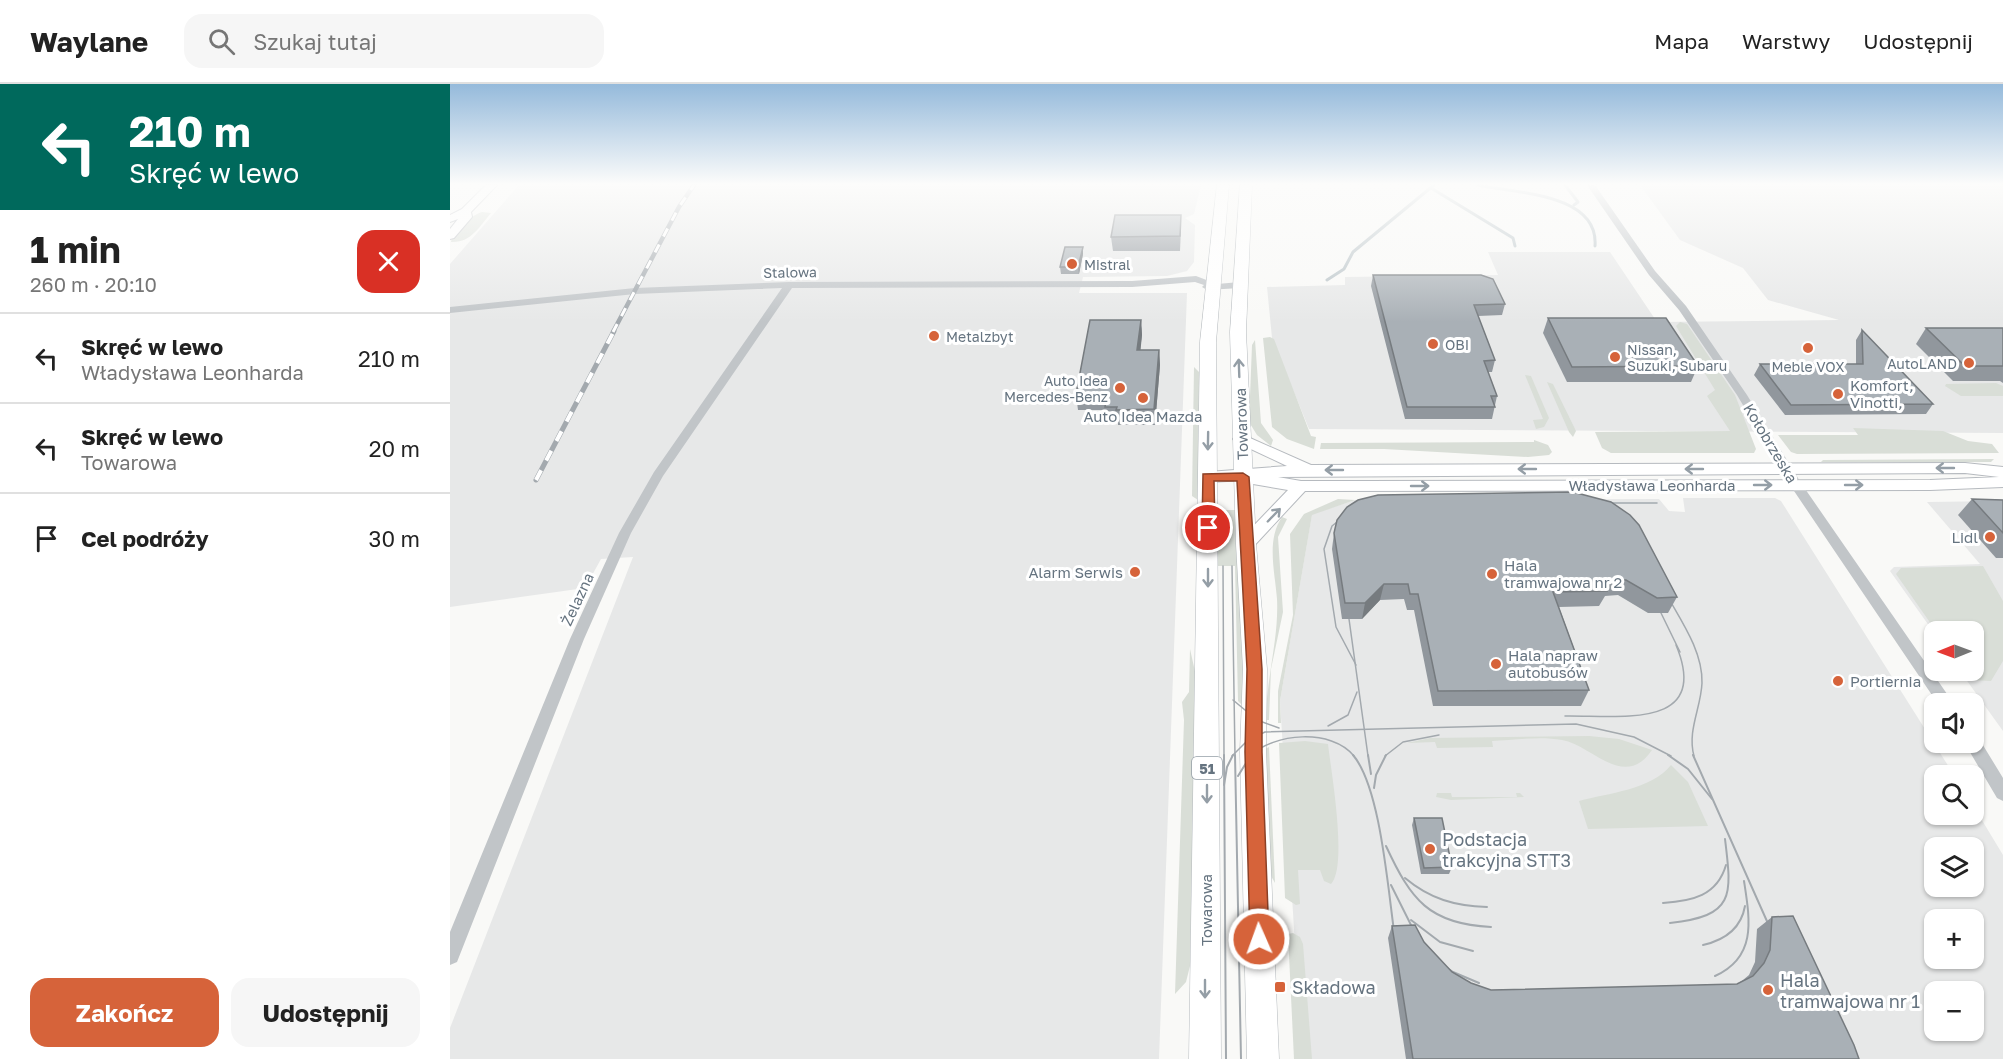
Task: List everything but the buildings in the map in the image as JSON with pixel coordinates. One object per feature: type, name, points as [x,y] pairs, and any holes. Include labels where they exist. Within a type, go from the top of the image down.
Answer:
[{"type":"main road","name":"Towarowa","points":[[1205,1059],[1208,342],[1218,230]]},
{"type":"main road","name":"Towarowa","points":[[1243,230],[1238,332],[1246,544],[1255,669],[1253,752],[1263,1059]]},
{"type":"main road","name":"Władysława Leonharda","points":[[1241,439],[1310,470]]},
{"type":"main road","name":"Władysława Leonharda","points":[[1208,477],[1243,477],[1268,472],[1310,470],[1965,468],[2003,472]]},
{"type":"main road","name":"Władysława Leonharda","points":[[1243,477],[1269,483],[1301,486],[1796,485],[2003,482]]},
{"type":"main road","points":[[1246,544],[1301,486]]},
{"type":"street","name":"Kołobrzeska","points":[[1623,230],[1652,273],[1683,308],[1742,395],[1796,485],[1939,693]]},
{"type":"street","points":[[1211,304],[1193,284],[1215,264]]},
{"type":"street","name":"Stalowa","points":[[450,310],[635,291],[789,285],[1240,285]]},
{"type":"street","name":"Żelazna","points":[[450,955],[577,639],[625,533],[658,476],[789,285]]},
{"type":"street","points":[[1979,753],[2003,793]]},
{"type":"shaded area","points":[[457,230],[476,230],[464,240],[451,242]]},
{"type":"shaded area","points":[[479,230],[1195,230],[1194,262],[1187,271],[1167,276],[1083,277],[1079,293],[1187,293],[1159,1059],[450,1059],[450,1028],[633,557],[601,559],[585,588],[450,607],[450,264]]},
{"type":"shaded area","points":[[1673,230],[2003,230],[2003,433],[1309,429],[1272,338],[1267,287],[1345,285],[1345,277],[1498,275],[1488,252],[1610,252],[1657,322],[1839,320],[1768,300],[1743,268],[1680,240]]},
{"type":"shaded area","points":[[1680,322],[1687,324],[1735,395],[1756,449],[1754,453],[1611,453],[1602,448],[1595,432],[1730,431],[1707,396],[1715,390],[1676,326]]},
{"type":"shaded area","points":[[1263,338],[1274,339],[1311,436],[1316,437],[1314,449],[1287,439],[1272,427]]},
{"type":"shaded area","points":[[1255,340],[1261,423],[1273,440],[1271,446],[1257,435],[1249,422],[1252,345]]},
{"type":"shaded area","points":[[1194,367],[1199,372],[1198,500],[1192,496]]},
{"type":"shaded area","points":[[1525,375],[1531,376],[1549,418],[1544,427],[1536,429],[1533,420],[1543,419]]},
{"type":"shaded area","points":[[1547,382],[1553,384],[1576,431],[1573,437],[1569,432]]},
{"type":"shaded area","points":[[1996,383],[2003,386],[2003,396],[1961,396],[1945,386],[1946,384]]},
{"type":"shaded area","points":[[1853,428],[1943,431],[1968,441],[1992,444],[1999,453],[1797,454],[1791,452],[1778,435],[1858,435]]},
{"type":"shaded area","points":[[1534,440],[1548,445],[1552,452],[1549,455],[1528,457],[1384,449],[1320,449],[1321,443],[1534,442]]},
{"type":"shaded area","points":[[1994,459],[1991,462],[1821,462],[1823,460]]},
{"type":"shaded area","points":[[1683,498],[1775,498],[1781,501],[1924,727],[1924,753],[1940,753],[1948,765],[1924,765],[1924,825],[1984,824],[2003,855],[2003,1059],[1302,1059],[1280,701],[1312,514],[1355,500],[1659,499],[1669,511],[1685,512]]},
{"type":"shaded area","points":[[1338,499],[1355,500],[1312,515],[1280,701],[1281,723],[1278,723],[1278,691],[1293,615],[1290,534],[1304,514]]},
{"type":"shaded area","points":[[2003,501],[2003,731],[1984,704],[1984,693],[1976,693],[1967,681],[1984,681],[1984,621],[1926,621],[1890,571],[1894,567],[1980,564],[1927,502]]},
{"type":"shaded area","points":[[1217,510],[1235,510],[1244,660],[1243,706],[1238,701],[1235,566],[1218,566]]},
{"type":"shaded area","points":[[1282,517],[1287,519],[1278,537],[1283,612],[1271,669],[1269,720],[1266,720],[1268,689],[1277,614],[1273,546],[1277,526]]},
{"type":"shaded area","points":[[1983,566],[2003,601],[2003,661],[1991,681],[1984,681],[1984,621],[1929,621],[1896,574],[1901,568]]},
{"type":"shaded area","points":[[1190,649],[1196,676],[1190,966],[1186,982],[1175,994],[1184,720],[1182,702],[1189,692]]},
{"type":"shaded area","points":[[1589,736],[1619,739],[1652,750],[1641,762],[1630,766],[1619,766],[1573,744],[1554,739],[1492,741],[1493,747],[1437,748],[1435,742],[1407,743],[1430,738]]},
{"type":"shaded area","points":[[1305,741],[1328,744],[1337,817],[1338,858],[1336,874],[1331,884],[1324,881],[1320,870],[1298,870],[1300,904],[1296,905],[1285,898],[1279,743]]},
{"type":"shaded area","points":[[1269,747],[1275,883],[1271,876],[1265,749]]},
{"type":"shaded area","points":[[1671,765],[1688,782],[1708,826],[1588,829],[1579,801],[1641,785],[1652,780]]},
{"type":"shaded area","points":[[1437,793],[1451,793],[1452,797],[1517,797],[1516,793],[1520,793],[1524,797],[1451,800],[1436,797]]},
{"type":"shaded area","points":[[1293,933],[1300,937],[1303,944],[1312,1059],[1294,1059],[1288,934]]},
{"type":"waterway","points":[[1327,280],[1344,269],[1353,252],[1379,230]]},
{"type":"waterway","points":[[1501,230],[1513,238],[1515,246]]},
{"type":"waterway","points":[[1593,230],[1595,246]]},
{"type":"tram line","points":[[1597,503],[1657,503]]},
{"type":"tram line","points":[[1351,511],[1332,526],[1324,549],[1336,627],[1355,663]]},
{"type":"tram line","points":[[1223,566],[1224,756]]},
{"type":"tram line","points":[[1232,566],[1234,701]]},
{"type":"tram line","points":[[1664,590],[1699,658],[1702,683],[1692,738],[1694,756]]},
{"type":"tram line","points":[[1661,613],[1680,652]]},
{"type":"tram line","points":[[1349,619],[1355,663]]},
{"type":"tram line","points":[[1565,716],[1633,716],[1654,712],[1671,705],[1681,692],[1684,673],[1676,645]]},
{"type":"tram line","points":[[1355,663],[1364,729]]},
{"type":"tram line","points":[[1328,726],[1348,715],[1357,692]]},
{"type":"tram line","points":[[1234,701],[1257,720],[1279,728]]},
{"type":"tram line","points":[[1234,701],[1235,753]]},
{"type":"tram line","points":[[1364,729],[1576,724],[1634,737],[1671,756]]},
{"type":"tram line","points":[[1235,753],[1248,740],[1265,732],[1364,729]]},
{"type":"tram line","points":[[1364,729],[1368,756]]},
{"type":"tram line","points":[[1386,755],[1403,742],[1439,735]]},
{"type":"tram line","points":[[1251,755],[1273,742],[1302,737],[1331,741],[1344,747],[1353,755]]},
{"type":"tram line","points":[[1224,755],[1224,784]]},
{"type":"tram line","points":[[1224,784],[1227,767],[1233,755]]},
{"type":"tram line","points":[[1235,755],[1241,1059]]},
{"type":"tram line","points":[[1238,776],[1251,755]]},
{"type":"tram line","points":[[1353,755],[1363,770],[1377,815],[1395,938]]},
{"type":"tram line","points":[[1368,755],[1371,774]]},
{"type":"tram line","points":[[1374,788],[1376,775],[1386,755]]},
{"type":"tram line","points":[[1668,755],[1688,769],[1712,799]]},
{"type":"tram line","points":[[1693,755],[1770,928]]},
{"type":"tram line","points":[[1224,784],[1226,1059]]},
{"type":"tram line","points":[[1670,923],[1707,915],[1718,908],[1724,900],[1728,889],[1725,839]]},
{"type":"tram line","points":[[1386,846],[1404,881],[1425,906],[1452,921],[1491,927]]},
{"type":"tram line","points":[[1663,903],[1684,901],[1702,895],[1716,884],[1726,865]]},
{"type":"tram line","points":[[1405,878],[1443,900],[1487,907]]},
{"type":"tram line","points":[[1715,976],[1729,968],[1738,959],[1748,936],[1749,923],[1744,881]]},
{"type":"tram line","points":[[1391,885],[1418,939]]},
{"type":"tram line","points":[[1703,945],[1725,937],[1731,932],[1740,921],[1745,906]]},
{"type":"tram line","points":[[1411,920],[1440,942],[1473,951]]},
{"type":"tram line","points":[[1437,961],[1453,972],[1479,983]]},
{"type":"railway","points":[[613,332],[667,230]]},
{"type":"railway","points":[[536,480],[614,331]]},
{"type":"place","name":"Mistral","points":[[1072,264]]},
{"type":"place","name":"Metalzbyt","points":[[934,336]]},
{"type":"place","name":"OBI","points":[[1433,344]]},
{"type":"place","name":"Meble VOX","points":[[1808,348]]},
{"type":"place","name":"Nissan, Suzuki, Subaru","points":[[1615,357]]},
{"type":"place","name":"AutoLAND","points":[[1969,363]]},
{"type":"place","name":"Auto Idea Mercedes-Benz","points":[[1120,388]]},
{"type":"place","name":"Komfort, Vinotti,","points":[[1838,394]]},
{"type":"place","name":"Auto Idea Mazda","points":[[1143,398]]},
{"type":"place","name":"Lidl","points":[[1990,537]]},
{"type":"place","name":"Alarm Serwis","points":[[1135,572]]},
{"type":"place","name":"Hala tramwajowa nr 2","points":[[1492,574]]},
{"type":"place","name":"Hala napraw autobusów","points":[[1496,664]]},
{"type":"place","name":"Portiernia","points":[[1838,681]]},
{"type":"place","name":"Podstacja trakcyjna STT3","points":[[1430,849]]},
{"type":"place","name":"Składowa","points":[[1280,987]]},
{"type":"place","name":"Hala tramwajowa nr 1","points":[[1768,990]]},
{"type":"route","points":[[1208,528],[1208,477],[1243,477],[1255,669],[1253,752],[1259,939]]}]
